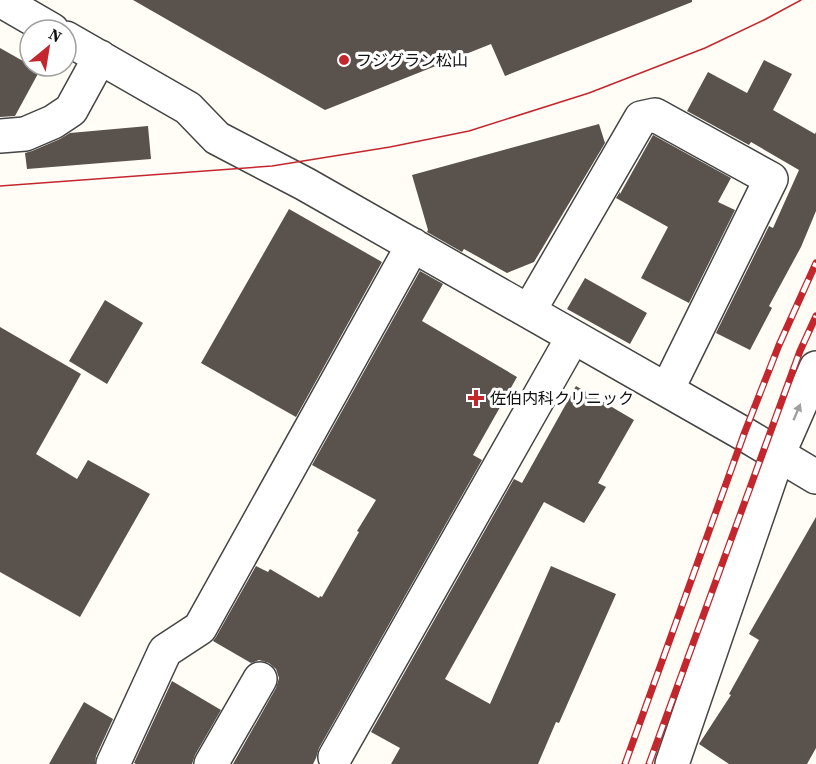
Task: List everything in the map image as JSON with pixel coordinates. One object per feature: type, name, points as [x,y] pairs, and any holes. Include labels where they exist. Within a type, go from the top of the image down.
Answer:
[{"type":"street","points":[[0,0],[31,18]]},
{"type":"street","points":[[78,45],[188,108],[217,138],[413,245],[816,477]]},
{"type":"street","points":[[0,136],[25,134],[53,122],[71,110],[100,57]]},
{"type":"street","points":[[529,311],[641,118],[655,115],[771,179],[667,390]]},
{"type":"street","points":[[113,764],[165,651],[200,628],[413,245]]},
{"type":"street","points":[[335,757],[573,337]]},
{"type":"street","points":[[679,761],[778,455],[816,368]]},
{"type":"street","points":[[211,764],[260,679]]},
{"type":"building","name":"フジグラン松山","points":[[133,0],[692,0],[692,2],[505,76],[491,44],[325,110]]},
{"type":"building","points":[[0,48],[18,58],[18,78],[36,78],[15,116],[0,117]]},
{"type":"building","points":[[764,60],[792,74],[773,110],[815,134],[816,132],[816,211],[801,247],[769,306],[772,308],[750,350],[716,333],[769,226],[773,228],[799,170],[751,142],[749,145],[687,111],[708,72],[747,93]]},
{"type":"building","points":[[599,124],[605,143],[534,262],[507,273],[464,249],[462,252],[427,232],[412,175]]},
{"type":"building","points":[[148,126],[151,159],[27,169],[25,153],[70,133]]},
{"type":"building","points":[[653,135],[731,178],[718,202],[735,210],[689,303],[641,278],[668,227],[616,198]]},
{"type":"building","points":[[289,209],[382,262],[296,417],[201,363]]},
{"type":"building","points":[[420,271],[443,284],[422,321],[517,377],[473,455],[482,460],[319,748],[313,764],[233,764],[276,688],[279,678],[276,669],[269,663],[259,660],[251,663],[213,641],[256,566],[268,572],[270,569],[319,598],[322,597],[359,532],[357,531],[376,500],[312,465]]},
{"type":"building","points":[[585,278],[647,313],[630,344],[567,309]]},
{"type":"building","points":[[105,300],[143,323],[107,384],[69,361]]},
{"type":"building","points":[[0,327],[81,374],[36,454],[77,479],[88,460],[150,494],[80,617],[0,572]]},
{"type":"building","points":[[576,386],[634,420],[598,483],[606,487],[584,523],[544,502],[445,679],[490,704],[551,566],[616,594],[559,723],[556,722],[538,764],[391,764],[400,748],[371,732],[514,479],[522,483]]},
{"type":"building","points":[[816,517],[816,748],[807,764],[729,764],[699,744],[731,695],[729,694],[759,640],[749,634]]},
{"type":"building","points":[[172,681],[221,710],[192,764],[136,764],[134,763]]},
{"type":"building","points":[[84,702],[113,719],[96,756],[95,764],[49,764]]},
{"type":"tram line","points":[[0,186],[272,166],[390,147],[469,131],[589,93],[705,48],[801,0]]},
{"type":"railway","points":[[625,764],[744,434],[779,345],[816,263]]},
{"type":"railway","points":[[649,764],[800,351],[816,316]]},
{"type":"place","name":"フジグラン松山","points":[[344,60]]},
{"type":"place","name":"佐伯内科クリニック","points":[[476,398]]}]
